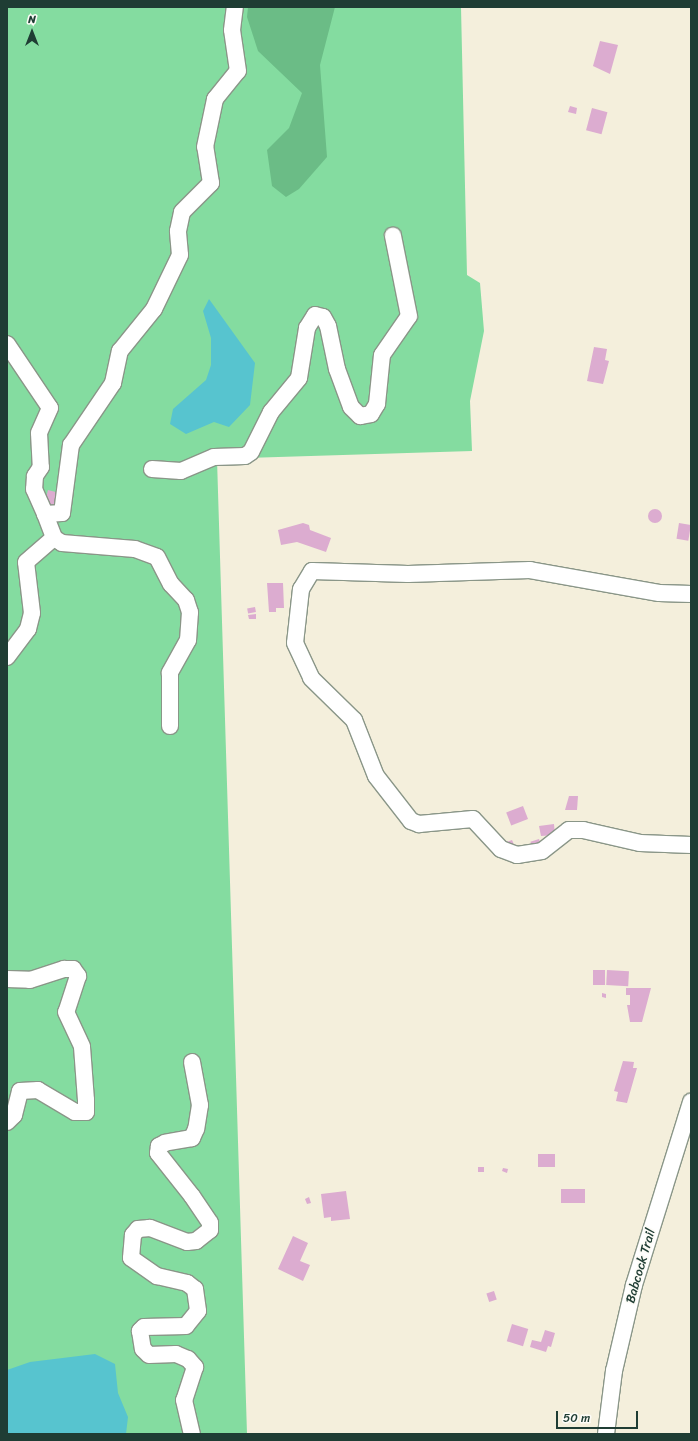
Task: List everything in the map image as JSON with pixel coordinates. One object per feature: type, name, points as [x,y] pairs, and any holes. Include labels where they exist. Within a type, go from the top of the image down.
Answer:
[{"type":"street","points":[[45,514],[62,513],[70,446],[113,383],[120,350],[154,309],[180,255],[178,231],[182,212],[211,183],[205,147],[215,99],[238,71],[232,30],[235,7]]},
{"type":"street","points":[[152,469],[181,470],[214,457],[245,456],[251,452],[271,412],[298,378],[307,328],[316,316],[323,318],[328,326],[337,369],[351,407],[360,416],[371,414],[378,404],[382,355],[409,316],[393,236]]},
{"type":"street","points":[[7,344],[50,408],[38,433],[41,468],[35,476],[34,489],[54,538],[62,543],[135,549],[157,557],[171,584],[186,600],[190,612],[188,640],[170,673],[170,726]]},
{"type":"street","points":[[7,657],[28,629],[32,612],[26,562],[54,538]]},
{"type":"street","points":[[691,594],[659,593],[530,570],[408,574],[312,571],[301,590],[295,643],[311,678],[354,720],[376,776],[411,821],[419,824],[473,819],[501,849],[517,855],[542,852],[569,830],[583,830],[640,844],[691,845]]},
{"type":"street","points":[[7,979],[30,980],[64,969],[73,969],[78,976],[66,1012],[82,1047],[86,1100],[86,1112],[76,1112],[38,1090],[20,1091],[14,1115],[7,1122]]},
{"type":"street","points":[[192,1062],[200,1105],[196,1129],[192,1138],[165,1142],[159,1146],[158,1153],[192,1196],[210,1223],[210,1230],[196,1242],[187,1242],[150,1228],[138,1229],[133,1236],[131,1258],[157,1276],[187,1283],[195,1289],[198,1311],[186,1326],[144,1327],[140,1331],[143,1349],[149,1355],[176,1354],[188,1359],[195,1367],[184,1400],[192,1434]]},
{"type":"street","name":"Babcock Trail","points":[[606,1434],[614,1371],[634,1285],[691,1102]]},
{"type":"green space","points":[[7,7],[461,7],[467,275],[480,283],[484,331],[470,401],[472,451],[217,459],[247,1434],[7,1434]]},
{"type":"green space","points":[[248,7],[335,7],[320,65],[327,157],[299,189],[286,197],[272,186],[267,150],[289,128],[302,93],[258,51],[247,17]]},
{"type":"water","points":[[209,299],[255,363],[250,405],[229,427],[214,422],[186,434],[170,424],[173,409],[206,380],[211,365],[211,338],[203,311]]},
{"type":"water","points":[[95,1354],[115,1364],[118,1393],[128,1417],[126,1434],[7,1434],[7,1370],[30,1362]]},
{"type":"building","points":[[600,41],[618,45],[610,74],[593,66]]},
{"type":"building","points":[[570,106],[577,108],[576,114],[568,112]]},
{"type":"building","points":[[592,108],[607,112],[602,134],[586,130]]},
{"type":"building","points":[[594,347],[607,349],[605,360],[609,361],[603,384],[587,381]]},
{"type":"building","points":[[48,490],[59,493],[54,508],[44,505]]},
{"type":"building","points":[[655,509],[660,511],[662,516],[660,521],[655,523],[650,521],[648,516],[650,511]]},
{"type":"building","points":[[303,523],[309,525],[310,530],[331,538],[326,552],[297,542],[281,545],[278,530]]},
{"type":"building","points":[[679,523],[691,525],[688,541],[676,539]]},
{"type":"building","points":[[267,583],[283,583],[284,608],[276,608],[276,612],[269,612]]},
{"type":"building","points":[[255,607],[256,612],[248,613],[247,609]]},
{"type":"building","points":[[256,614],[256,619],[249,619],[248,615]]},
{"type":"building","points":[[569,796],[578,796],[577,810],[565,810]]},
{"type":"building","points":[[523,806],[528,819],[511,826],[506,812]]},
{"type":"building","points":[[554,824],[555,835],[541,836],[539,826]]},
{"type":"building","points":[[539,839],[541,845],[532,847],[530,842]]},
{"type":"building","points":[[512,840],[515,847],[504,843]]},
{"type":"building","points":[[593,970],[605,970],[605,985],[593,985]]},
{"type":"building","points":[[607,970],[629,971],[628,986],[606,985]]},
{"type":"building","points":[[626,988],[651,988],[642,1022],[630,1022],[627,1005],[630,1005],[630,995],[626,995]]},
{"type":"building","points":[[602,993],[606,994],[606,998],[602,997]]},
{"type":"building","points":[[623,1061],[634,1062],[633,1068],[637,1068],[627,1103],[616,1101],[618,1092],[614,1091]]},
{"type":"building","points":[[538,1154],[555,1154],[555,1167],[538,1167]]},
{"type":"building","points":[[478,1167],[484,1167],[484,1172],[478,1172]]},
{"type":"building","points":[[503,1168],[508,1169],[507,1173],[502,1171]]},
{"type":"building","points":[[561,1189],[585,1189],[585,1203],[561,1203]]},
{"type":"building","points":[[346,1191],[350,1219],[331,1221],[331,1217],[324,1218],[321,1194]]},
{"type":"building","points":[[309,1197],[311,1203],[307,1204],[305,1199]]},
{"type":"building","points":[[293,1236],[308,1243],[300,1261],[310,1265],[303,1281],[278,1269]]},
{"type":"building","points":[[494,1291],[497,1300],[489,1302],[486,1293]]},
{"type":"building","points":[[512,1324],[528,1329],[523,1346],[507,1341]]},
{"type":"building","points":[[545,1330],[555,1333],[551,1347],[548,1346],[546,1352],[530,1347],[532,1340],[541,1342]]}]
